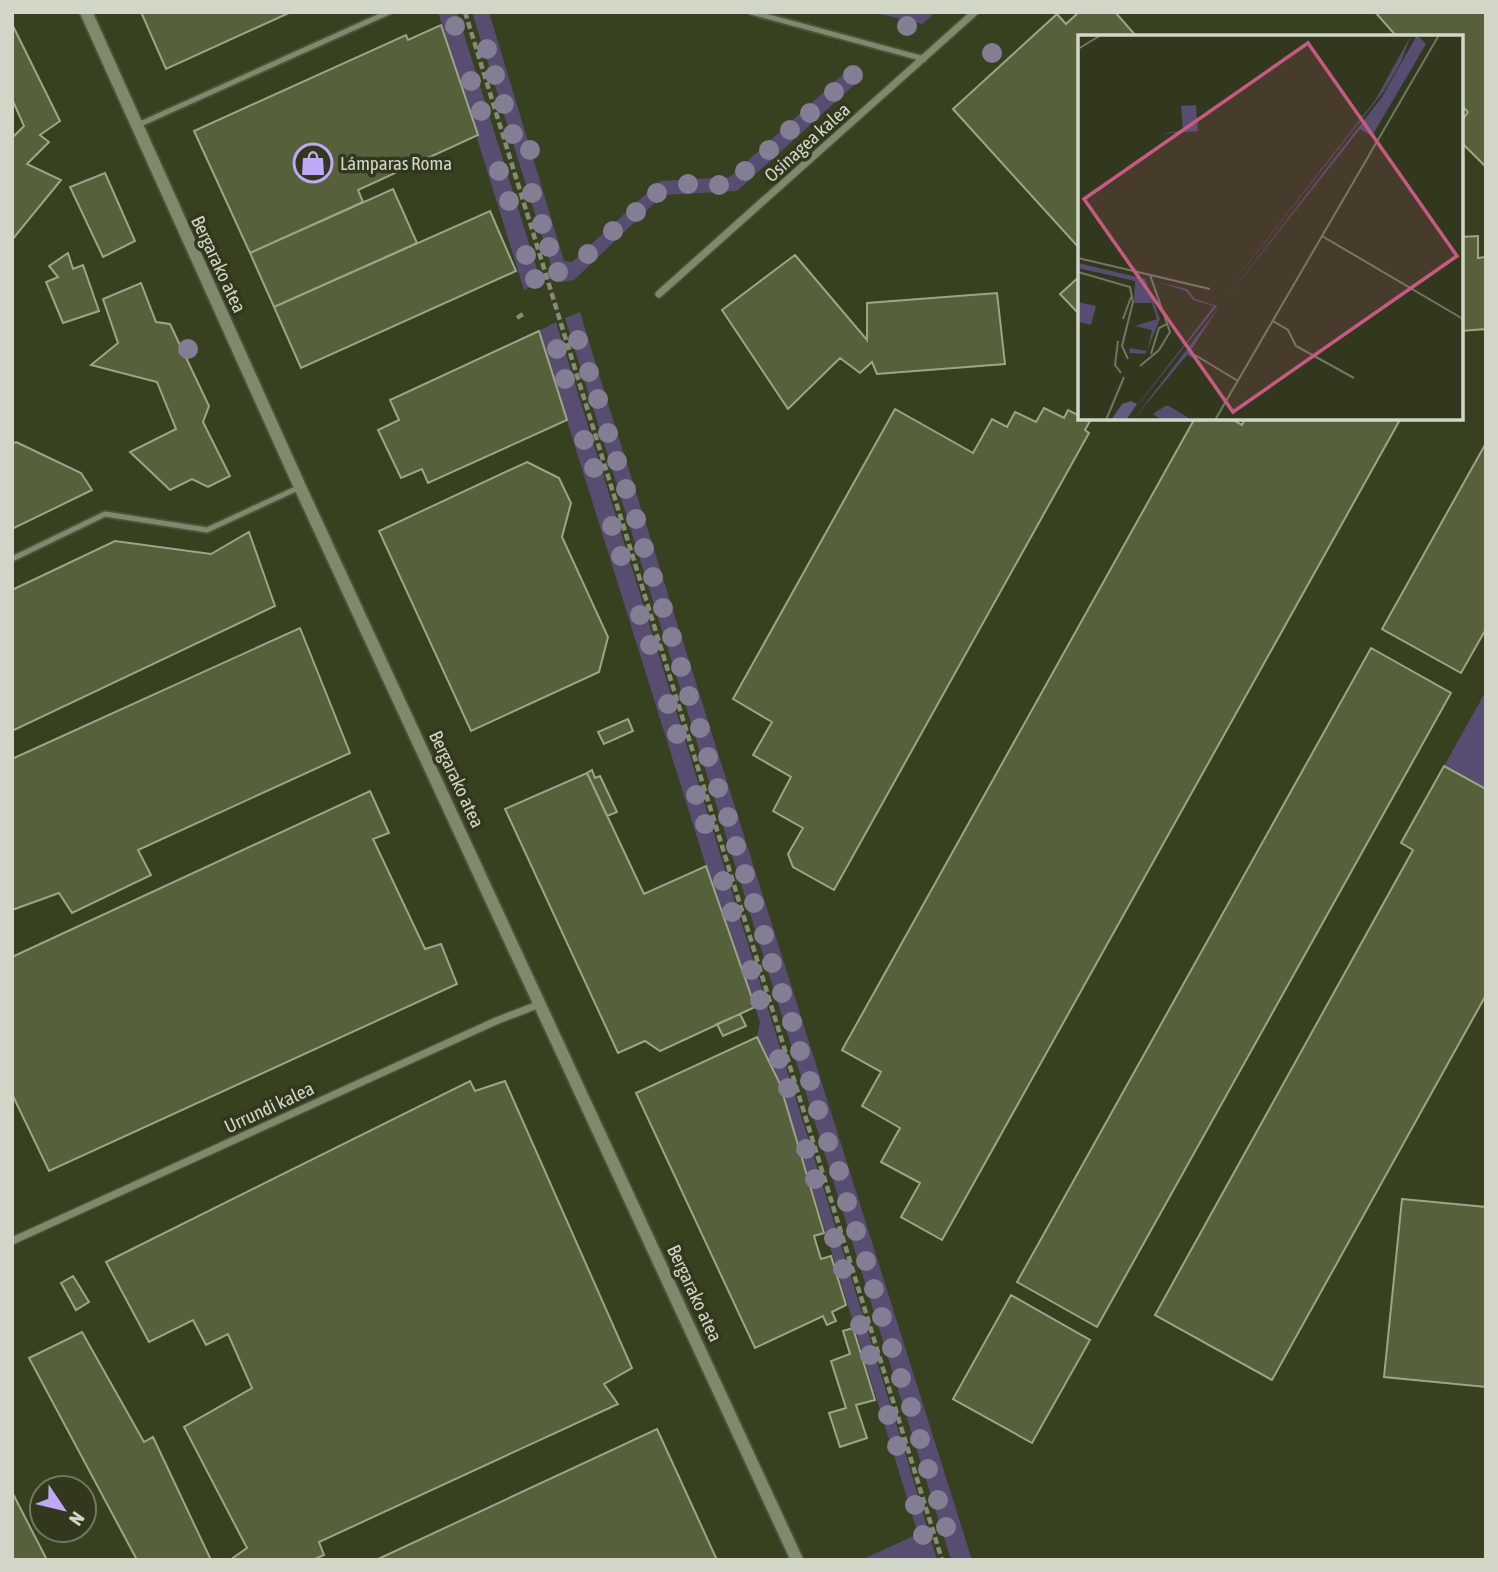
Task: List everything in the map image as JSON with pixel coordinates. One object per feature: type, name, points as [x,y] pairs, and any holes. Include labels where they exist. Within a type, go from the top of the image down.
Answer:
[{"type":"street","name":"Bergarako atea","points":[[86,12],[135,127],[300,487],[797,1560]]},
{"type":"street","name":"Osinagea kalea","points":[[659,294],[975,12]]},
{"type":"street","name":"Urrundi kalea","points":[[12,1241],[540,1003]]},
{"type":"lane","points":[[135,127],[389,12]]},
{"type":"lane","points":[[751,12],[924,59]]},
{"type":"lane","points":[[12,559],[105,514],[206,530],[300,487]]},
{"type":"path","points":[[465,12],[942,1560]]},
{"type":"path","points":[[517,318],[523,314]]},
{"type":"shaded area","points":[[12,12],[1486,12],[1486,1560],[12,1560]]},
{"type":"shaded area","points":[[438,12],[457,12],[541,282],[524,290]]},
{"type":"shaded area","points":[[472,12],[489,12],[564,261],[572,262],[660,181],[730,177],[851,67],[863,77],[737,191],[663,195],[574,280],[561,282],[555,278]]},
{"type":"shaded area","points":[[872,12],[936,12],[922,24]]},
{"type":"shaded area","points":[[580,312],[972,1560],[951,1560],[565,318]]},
{"type":"shaded area","points":[[556,322],[937,1560],[861,1560],[918,1534],[780,1084],[757,1037],[760,1022],[706,866],[539,331]]},
{"type":"shaded area","points":[[1486,691],[1486,789],[1444,766]]},
{"type":"building","points":[[141,12],[291,12],[166,69]]},
{"type":"building","points":[[1079,12],[1115,12],[1135,35],[1078,35],[1078,247],[953,109],[1057,14],[1066,24]]},
{"type":"building","points":[[1375,12],[1486,12],[1486,167],[1463,144],[1463,119],[1468,112],[1463,107],[1463,35],[1395,35]]},
{"type":"building","points":[[12,24],[60,121],[40,135],[49,142],[27,164],[61,180],[12,240],[12,138],[24,126],[12,99]]},
{"type":"building","name":"Lámparas Roma","points":[[441,25],[478,135],[358,190],[363,202],[250,253],[194,131],[406,35],[408,40]]},
{"type":"building","points":[[105,173],[135,241],[103,257],[70,187]]},
{"type":"building","points":[[393,189],[417,243],[274,307],[250,253]]},
{"type":"building","points":[[490,211],[516,271],[301,368],[274,307]]},
{"type":"building","points":[[1478,236],[1478,258],[1486,257],[1486,329],[1463,331],[1463,237]]},
{"type":"building","points":[[68,253],[73,269],[83,265],[99,311],[63,323],[46,282],[58,277],[49,266]]},
{"type":"building","points":[[795,255],[867,340],[867,303],[997,293],[1005,364],[877,374],[872,362],[860,373],[840,358],[788,409],[722,310]]},
{"type":"building","points":[[1078,278],[1078,313],[1060,294]]},
{"type":"building","points":[[141,283],[156,322],[170,324],[209,406],[203,422],[230,476],[208,487],[192,479],[170,490],[130,452],[176,429],[157,382],[91,365],[118,343],[103,299]]},
{"type":"building","points":[[539,331],[567,420],[428,483],[422,469],[401,478],[378,430],[399,420],[390,400]]},
{"type":"building","points":[[1044,408],[1064,418],[1068,410],[1078,415],[1078,420],[1090,421],[1085,430],[1089,433],[834,890],[793,867],[788,854],[803,828],[773,811],[791,777],[753,755],[772,722],[733,699],[895,409],[973,453],[992,419],[1007,427],[1015,412],[1036,422]]},
{"type":"building","points":[[1194,420],[1233,420],[1242,425],[1244,420],[1400,420],[942,1240],[901,1217],[920,1183],[881,1162],[900,1128],[862,1106],[881,1072],[842,1050]]},
{"type":"building","points":[[16,442],[81,473],[92,490],[12,529],[12,444]]},
{"type":"building","points":[[1486,443],[1486,629],[1461,673],[1382,629]]},
{"type":"building","points":[[527,462],[559,478],[571,503],[562,537],[608,637],[599,672],[471,731],[379,531]]},
{"type":"building","points":[[249,532],[275,606],[12,731],[12,590],[115,541],[211,554]]},
{"type":"building","points":[[300,628],[350,753],[138,850],[151,875],[72,913],[59,893],[12,910],[12,759]]},
{"type":"building","points":[[1371,648],[1451,693],[1097,1327],[1017,1282]]},
{"type":"building","points":[[628,719],[633,731],[604,744],[598,732]]},
{"type":"building","points":[[1444,766],[1486,789],[1486,995],[1272,1380],[1155,1315],[1413,850],[1401,843]]},
{"type":"building","points":[[592,770],[595,778],[600,776],[617,812],[607,816],[587,773]]},
{"type":"building","points":[[587,773],[644,894],[706,866],[755,1007],[660,1051],[645,1041],[618,1053],[505,809]]},
{"type":"building","points":[[370,791],[389,833],[373,839],[425,949],[441,944],[457,984],[49,1171],[12,1094],[12,957]]},
{"type":"building","points":[[740,1014],[746,1026],[723,1036],[717,1024]]},
{"type":"building","points":[[757,1037],[780,1084],[824,1233],[814,1236],[821,1259],[831,1256],[846,1305],[832,1312],[836,1321],[827,1325],[823,1316],[755,1348],[636,1093]]},
{"type":"building","points":[[470,1081],[475,1091],[505,1081],[632,1368],[604,1384],[618,1404],[319,1542],[324,1555],[313,1560],[230,1560],[247,1548],[184,1427],[252,1388],[228,1334],[206,1345],[193,1320],[149,1342],[106,1262]]},
{"type":"building","points":[[1402,1199],[1486,1207],[1486,1387],[1384,1377]]},
{"type":"building","points":[[73,1276],[89,1302],[76,1310],[61,1283]]},
{"type":"building","points":[[1011,1295],[1090,1340],[1032,1443],[953,1399]]},
{"type":"building","points":[[853,1328],[875,1400],[856,1405],[867,1438],[840,1447],[829,1413],[846,1408],[831,1361],[850,1354],[843,1331]]},
{"type":"building","points":[[82,1332],[144,1442],[153,1437],[211,1560],[137,1560],[98,1487],[98,1474],[91,1474],[29,1358]]},
{"type":"building","points":[[657,1429],[717,1560],[376,1560]]},
{"type":"building","points":[[12,1492],[28,1523],[28,1544],[39,1544],[47,1560],[12,1560]]},
{"type":"place","name":"Lámparas Roma","points":[[313,163]]}]
